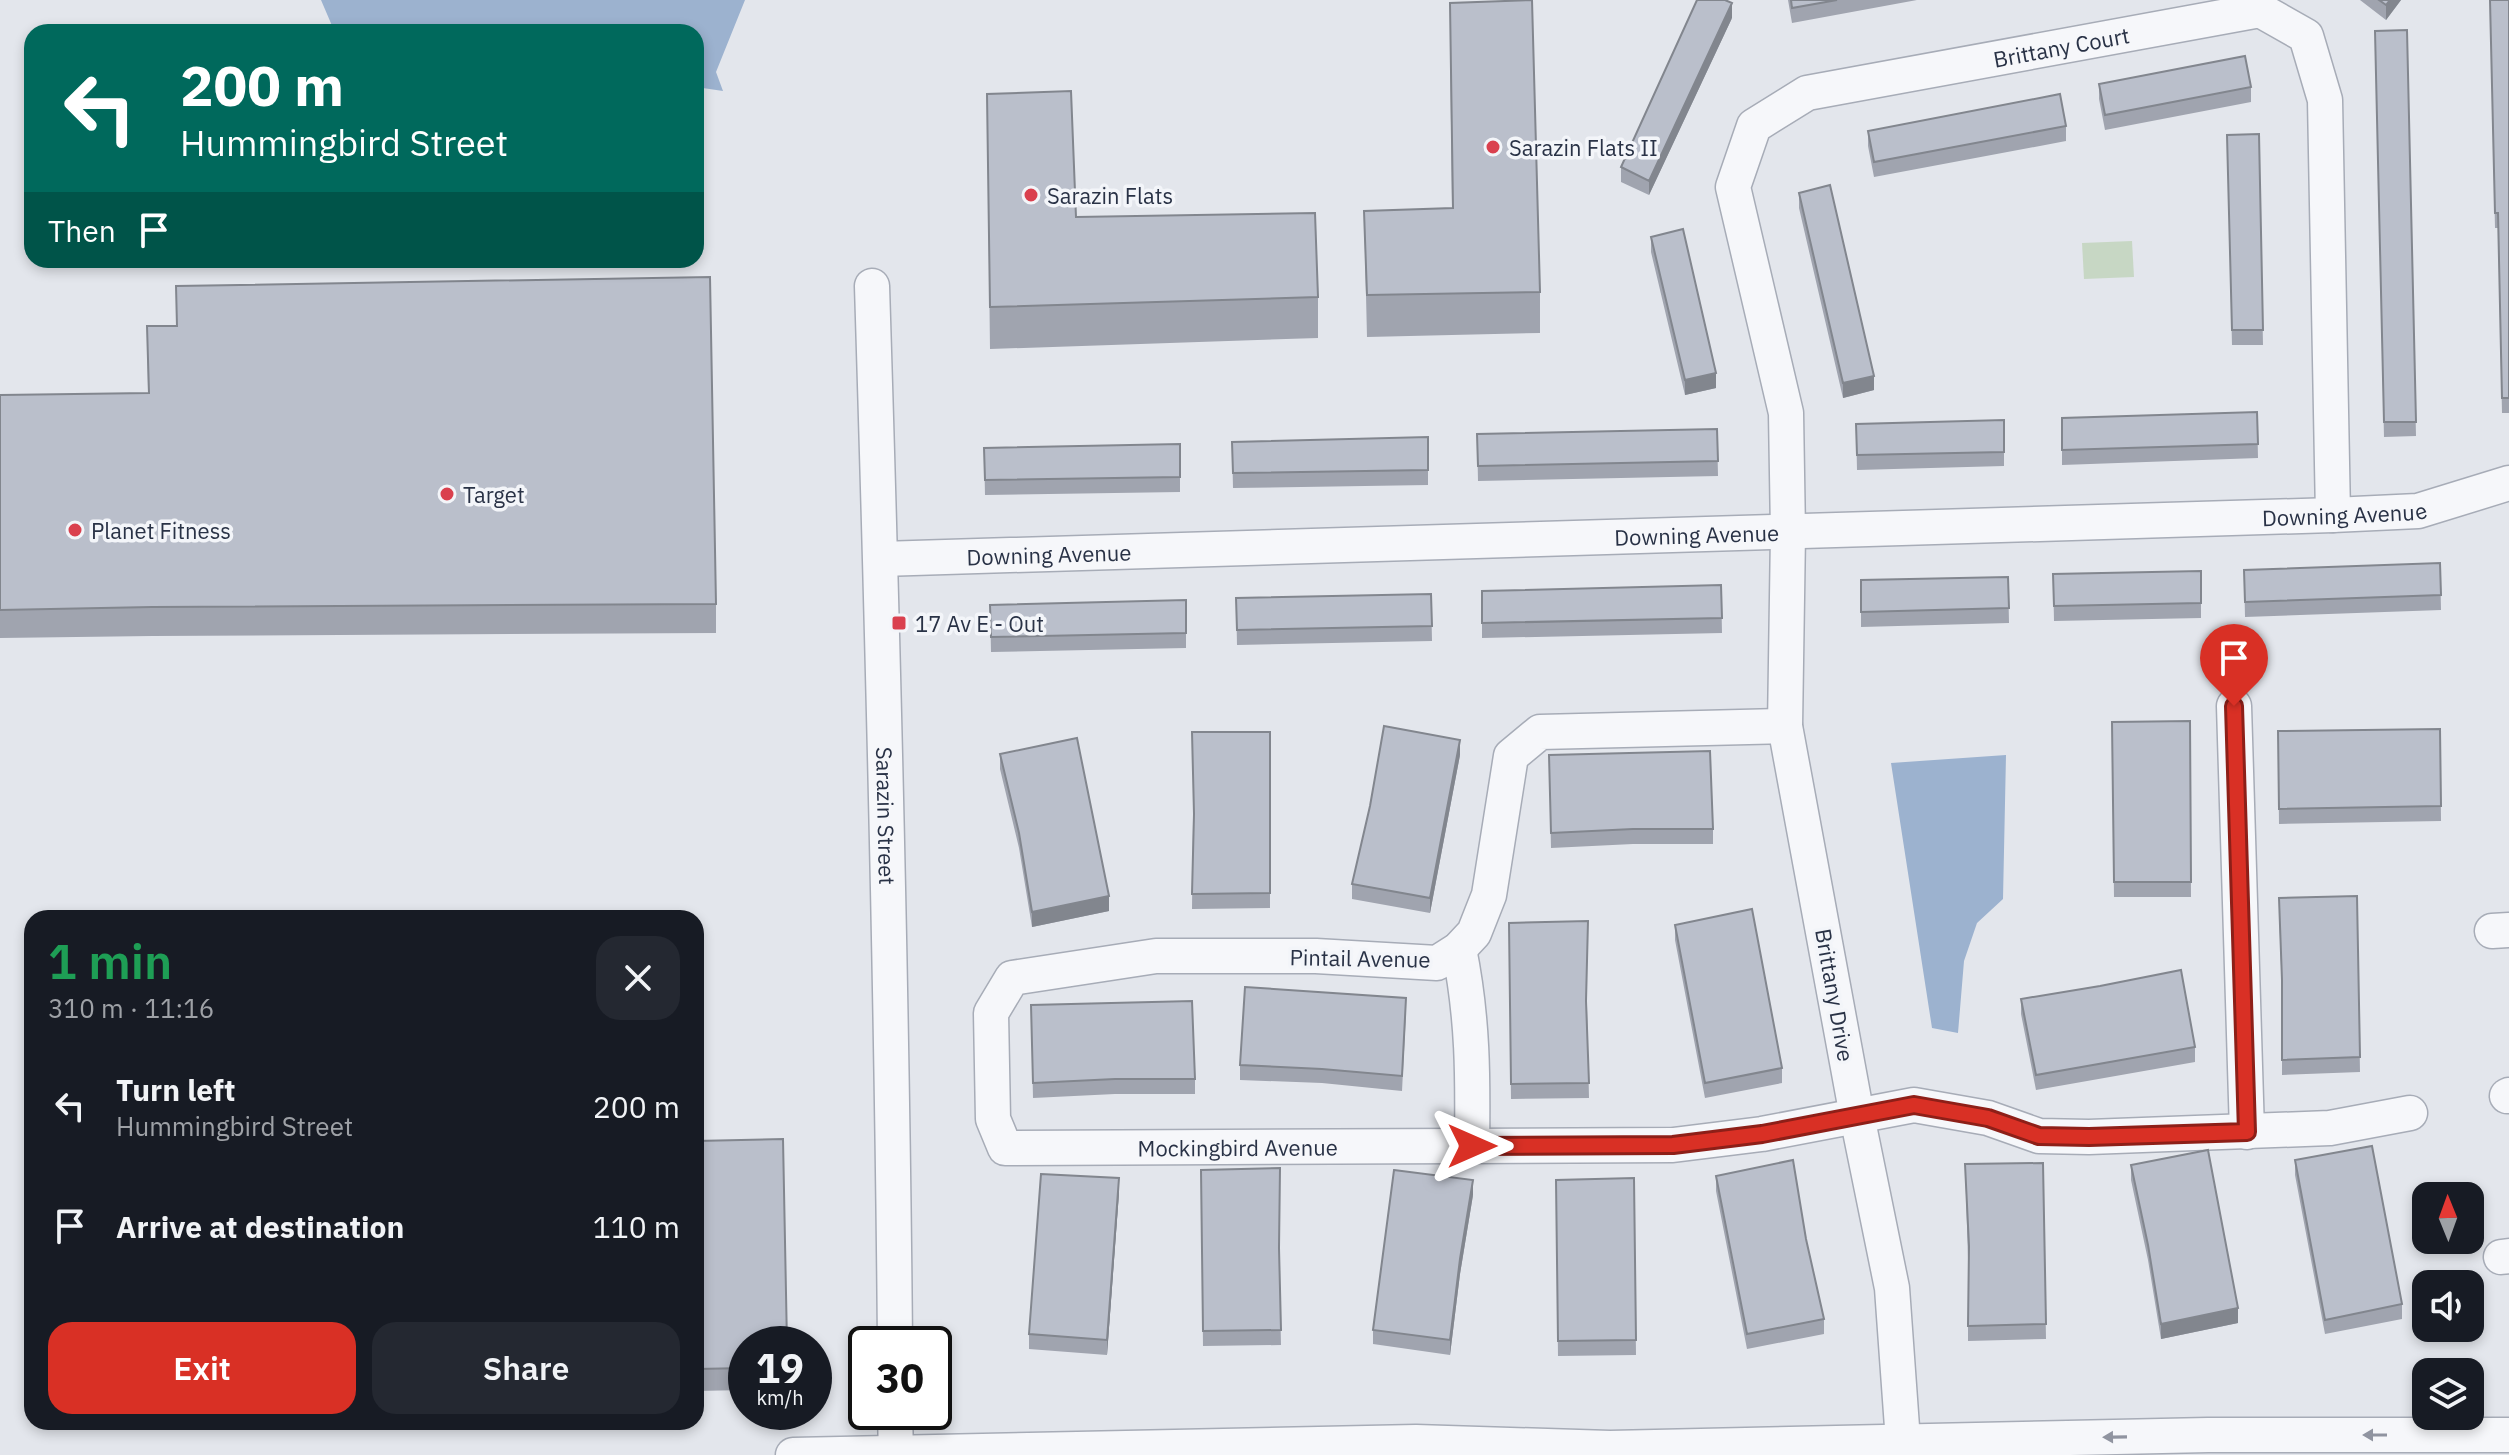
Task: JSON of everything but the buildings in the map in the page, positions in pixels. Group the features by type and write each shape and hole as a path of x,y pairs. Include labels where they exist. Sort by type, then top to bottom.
{"street":[{"name":"Brittany Court","path":"1788,533 1786,413 1733,187 1754,126 1807,93 2260,10 2306,36 2325,100 2333,515"},
{"name":"Sarazin Street","path":"872,286 881,559 895,1326"},
{"name":"Downing Avenue","path":"881,559 2333,515 2418,511 2509,483"},
{"name":"Brittany Drive","path":"1788,533 1785,726 1892,1288 1904,1448"},
{"path":"2234,706 2247,1132"},
{"name":"Pintail Avenue","path":"1005,1148 993,1119 991,1013 1012,978 1156,956 1316,956 1437,963 1459,949 1474,933 1489,895 1511,756 1540,732 1785,726"},
{"path":"1459,949 1470,1010 1472,1146"},
{"name":"Mockingbird Avenue","path":"1005,1148 1673,1145 1762,1134 1914,1105 1988,1118 2039,1136 2089,1137 2330,1128 2410,1113"},
{"path":"895,1430 896,1455"},
{"path":"793,1455 1416,1442 1610,1448 1904,1448 2208,1435 2509,1435"}],"green space":[{"path":"2132,241 2134,277 2084,279 2082,243"}],"water":[{"path":"321,0 745,0 716,72 723,91 704,88 704,24 331,24"},
{"path":"2006,755 2003,899 1977,923 1964,961 1958,1033 1932,1028 1891,763"}],"place":[{"name":"Sarazin Flats II","path":"1493,147"},
{"name":"Sarazin Flats","path":"1031,195"},
{"name":"Target","path":"447,494"},
{"name":"Planet Fitness","path":"75,530"},
{"name":"17 Av E - Out","path":"899,623"}],"route":[{"path":"1472,1146 1673,1145 1762,1134 1914,1105 1988,1118 2039,1136 2247,1132 2234,706"}]}
